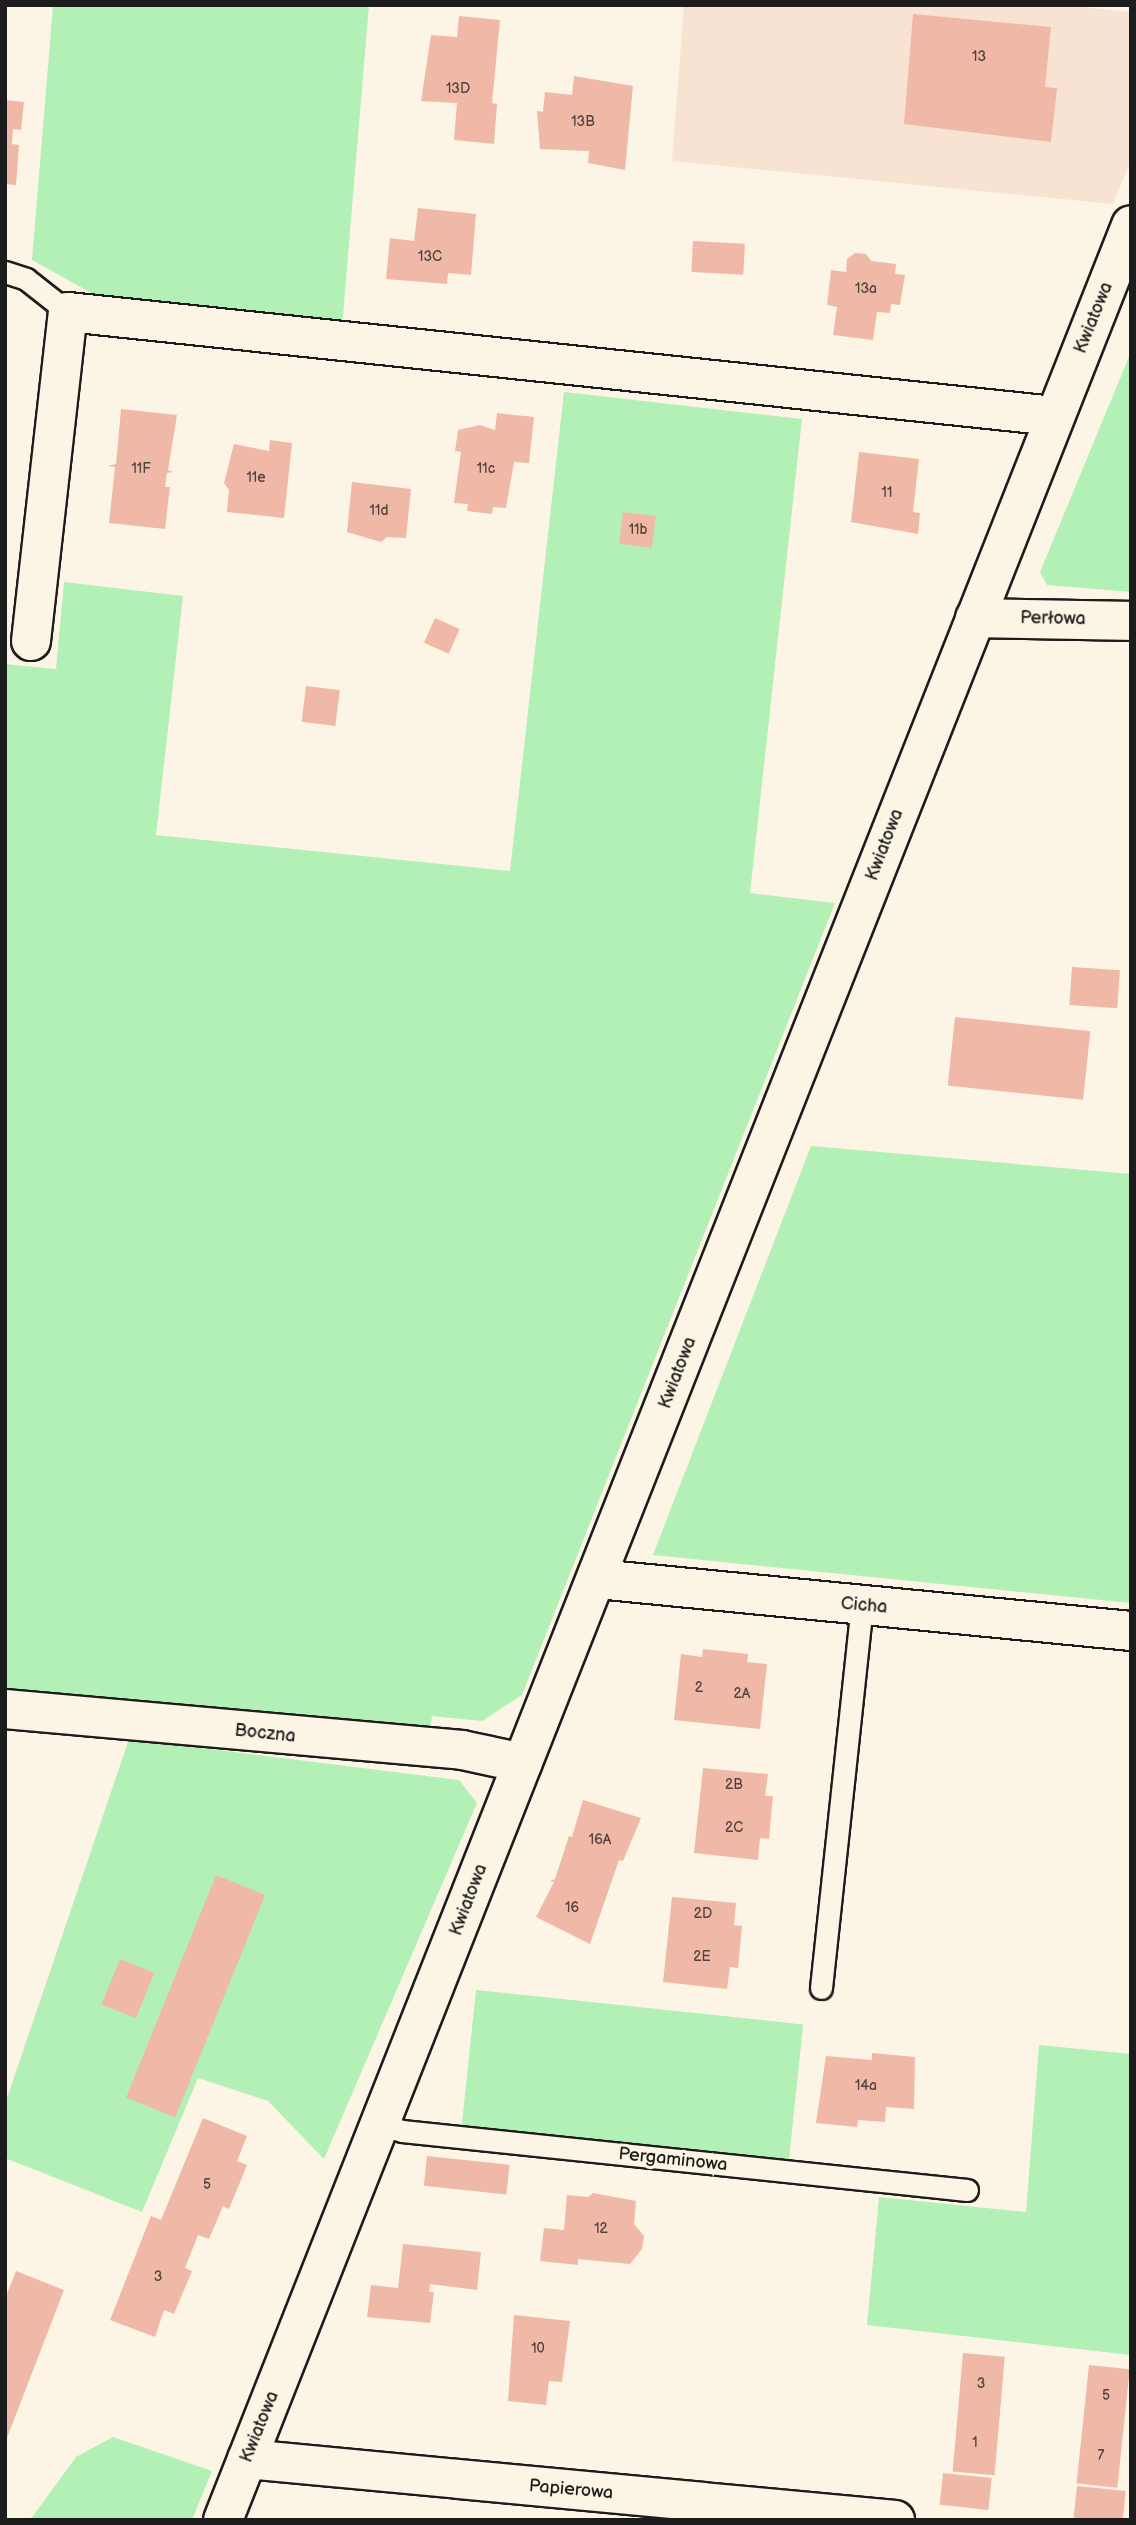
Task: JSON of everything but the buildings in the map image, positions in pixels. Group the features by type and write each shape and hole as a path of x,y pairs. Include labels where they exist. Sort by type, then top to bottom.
{"street":[{"name":"Kwiatowa","path":"223,2520 1131,225"},
{"path":"31,641 68,312 1054,416"},
{"name":"Perłowa","path":"975,618 1131,621"},
{"name":"Cicha","path":"597,1579 1131,1631"},
{"name":"Boczna","path":"5,1709 461,1750 523,1763"},
{"name":"Papierowa","path":"247,2459 895,2520"}],"lane":[{"path":"5,272 26,279 68,312"},
{"path":"821,1988 862,1606"},
{"name":"Pergaminowa","path":"380,2126 402,2132 967,2190"}],"shaded area":[{"path":"684,5 1059,5 1131,12 1131,161 1113,204 672,161"}],"green space":[{"path":"53,5 369,5 342,327 113,305 32,260"},
{"path":"1131,352 1131,592 1047,585 1040,572"},
{"path":"564,392 802,419 750,893 835,903 522,1695 482,1721 432,1716 429,1737 5,1697 5,664 56,669 64,582 183,596 156,835 510,871"},
{"path":"811,1146 1131,1174 1131,1603 653,1555"},
{"path":"129,1739 459,1780 477,1803 324,2159 268,2101 198,2078 142,2212 5,2158 5,2104"},
{"path":"476,1990 803,2024 789,2160 462,2125"},
{"path":"1039,2045 1131,2054 1131,2355 867,2325 879,2197 1026,2212"},
{"path":"113,2437 212,2471 192,2520 30,2520 76,2457"}]}
